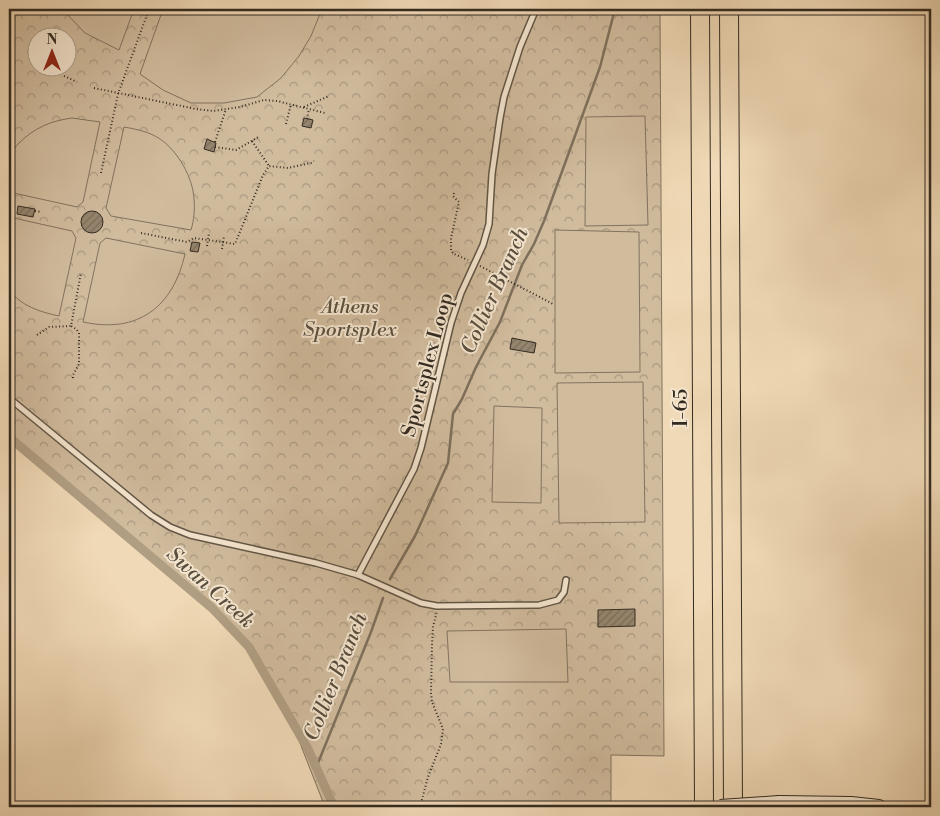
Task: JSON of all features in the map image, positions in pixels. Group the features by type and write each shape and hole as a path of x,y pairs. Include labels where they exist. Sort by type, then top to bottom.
{"highway":[{"name":"I-65","path":"700,9 704,807"},
{"path":"728,9 733,807"}],"main road":[{"path":"720,807 779,803 851,804 879,807"}],"lane":[{"name":"Sportsplex Loop","path":"358,575 414,469 421,448 451,323 461,293 483,245 489,224 492,174 504,97 520,47 536,9"},
{"path":"9,398 151,515 170,527 190,535 316,563 358,575 421,604 437,606 539,605 558,600 564,592 566,580"}],"path":[{"path":"101,173 118,94 149,9"},
{"path":"68,78 77,82"},
{"path":"94,88 213,111 240,108 264,100 291,104 325,114"},
{"path":"303,107 329,96"},
{"path":"286,124 291,104"},
{"path":"214,142 226,109"},
{"path":"307,119 309,109"},
{"path":"215,147 236,150 260,136"},
{"path":"252,141 269,166 288,168 314,161"},
{"path":"141,233 187,242 194,238 234,244 263,175 269,166"},
{"path":"454,193 459,202 451,238 451,251 470,261"},
{"path":"35,211 42,212"},
{"path":"206,246 209,232"},
{"path":"222,249 224,236"},
{"path":"480,266 553,304"},
{"path":"71,326 81,273"},
{"path":"37,335 49,327 71,326 76,329 79,333 79,364 73,378"},
{"path":"420,807 428,777 442,744 443,729 432,702 431,692 432,636 437,612"}],"green space":[{"name":"Athens Sportsplex","path":"9,9 660,9 664,756 611,755 611,803 593,807 325,807 296,733 271,681 214,608 9,437"},
{"path":"62,9 134,9 119,50 85,33"},
{"path":"163,9 322,9 311,36 299,56 281,78 257,97 224,103 191,103 163,90 140,74"},
{"path":"645,116 648,225 585,226 586,117"},
{"path":"72,118 100,122 83,202 77,207 9,192 8,160 18,144 43,126"},
{"path":"124,127 143,131 156,137 173,150 191,182 194,211 191,230 111,216 106,208"},
{"path":"9,217 72,231 76,238 59,316 31,308 9,290"},
{"path":"555,230 639,232 640,372 555,373"},
{"path":"106,238 185,254 172,289 162,302 136,320 120,324 103,325 83,322 100,243"},
{"path":"643,382 645,522 559,523 557,383"},
{"path":"494,406 542,408 541,503 492,502"},
{"path":"566,629 568,682 450,682 447,631"}],"building":[{"path":"304,118 313,120 311,128 302,126"},
{"path":"207,139 216,143 214,152 204,149"},
{"path":"18,206 35,209 33,217 17,214"},
{"path":"92,211 100,214 103,222 100,230 92,233 84,230 81,222 84,214"},
{"path":"192,242 200,243 198,252 190,251"},
{"path":"512,338 536,343 534,353 510,349"},
{"path":"635,609 635,626 598,627 598,610"}],"waterway":[{"name":"Collier Branch","path":"390,579 415,536 448,463 453,414 500,322 522,265 544,221 600,67 615,9"},
{"name":"Swan Creek","path":"9,437 212,608 249,647 308,749 334,807"},
{"name":"Collier Branch","path":"316,768 383,598"}]}
